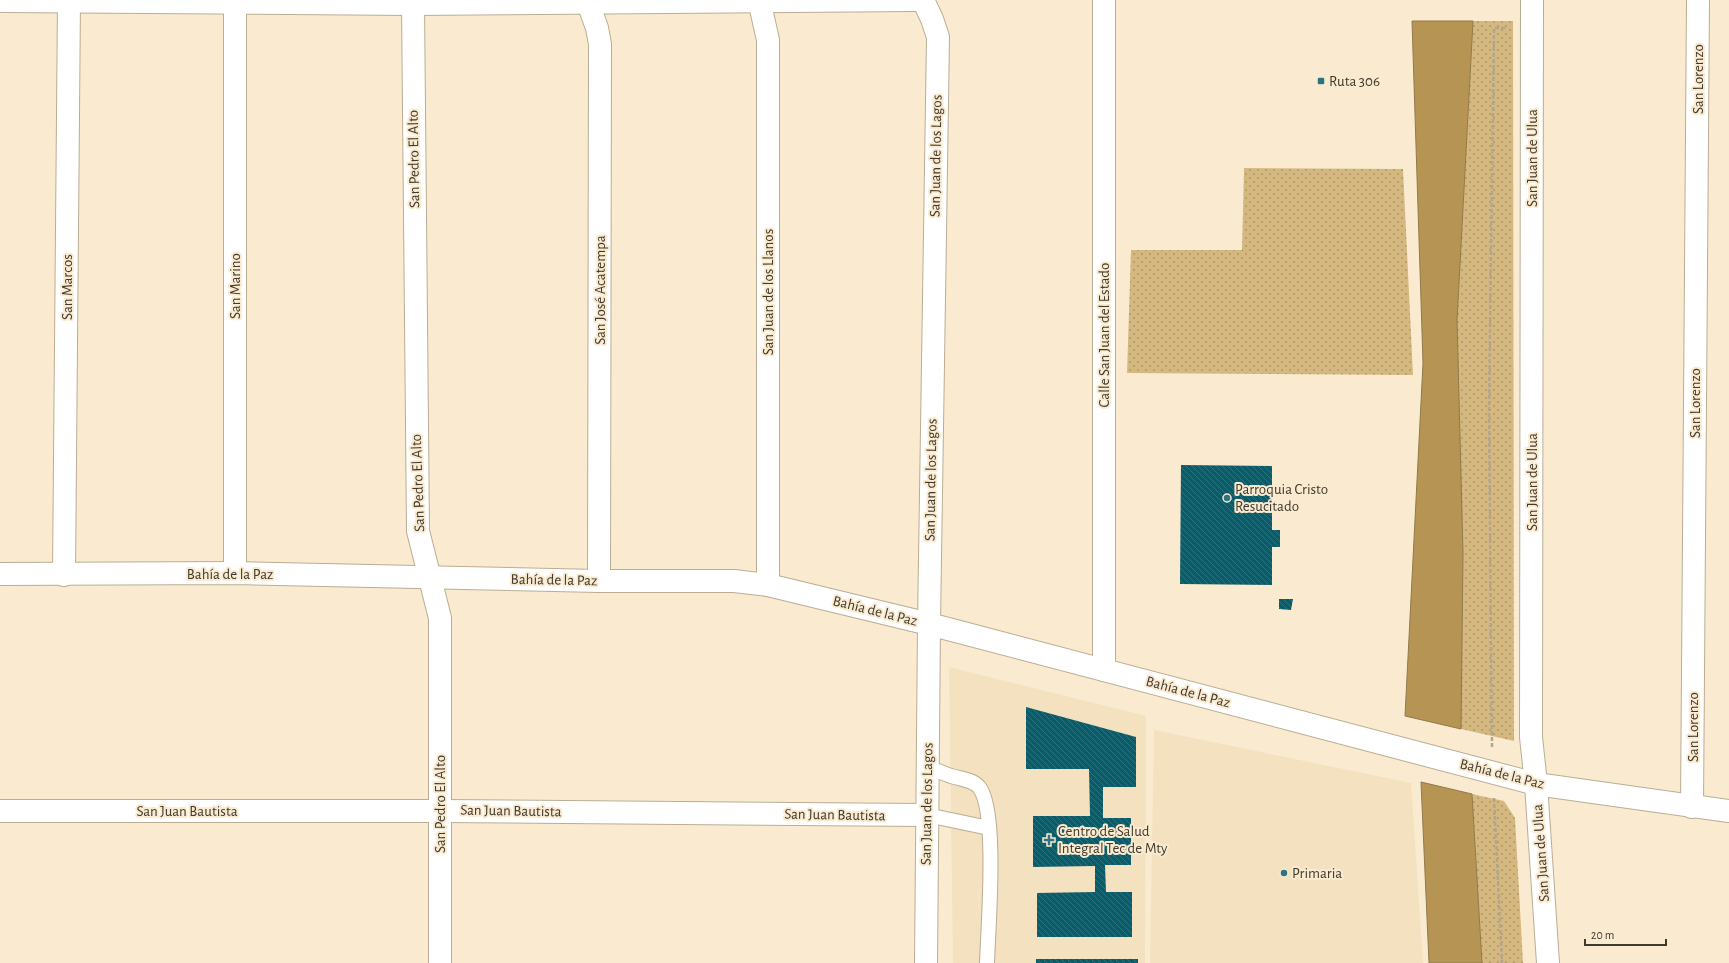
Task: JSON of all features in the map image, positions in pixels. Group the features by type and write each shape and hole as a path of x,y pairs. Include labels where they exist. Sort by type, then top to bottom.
{"street":[{"path":"0,1 587,2 915,0"},
{"name":"San Juan de los Lagos","path":"923,0 932,19 938,37 929,624 926,963"},
{"name":"Calle San Juan del Estado","path":"1104,0 1104,670"},
{"name":"San Juan de Ulua","path":"1532,0 1531,737 1536,784 1548,963"},
{"name":"San Lorenzo","path":"1692,807 1698,0"},
{"name":"San Marcos","path":"64,574 69,1"},
{"name":"San Juan de los Llanos","path":"759,1 768,40 768,585"},
{"name":"San Marino","path":"235,2 235,573"},
{"name":"San Pedro El Alto","path":"412,2 418,531 440,618 440,963"},
{"name":"San José Acatempa","path":"587,2 597,28 600,44 599,581"},
{"name":"Bahía de la Paz","path":"0,574 235,573 599,581 734,581 768,585 929,624 1536,784 1729,811"},
{"name":"San Juan Bautista","path":"0,811 440,811 927,815"}],"lane":[{"path":"928,767 951,776 966,779 978,785 987,804 990,848 988,963"},
{"path":"927,815 989,828"}],"path":[{"path":"1502,963 1492,772 1489,409 1494,28 1532,28"}],"shaded area":[{"path":"1412,21 1473,21 1457,321 1463,553 1461,729 1405,716 1423,363"},
{"path":"1473,21 1513,21 1514,741 1461,729 1457,321"},
{"path":"1244,168 1403,169 1413,375 1127,373 1131,250 1242,250"},
{"name":"Centro de Salud Integral Tec de Mty","path":"949,667 1146,716 1145,963 953,963"},
{"name":"Primaria","path":"1154,730 1411,783 1423,963 1150,963"},
{"path":"1421,782 1472,794 1482,963 1429,963"},
{"path":"1472,794 1504,801 1515,818 1523,963 1482,963"}],"building":[{"name":"Parroquia Cristo Resucitado","path":"1181,465 1272,466 1272,530 1280,530 1280,547 1272,547 1272,585 1180,584"},
{"path":"1279,599 1293,599 1291,610 1279,609"},
{"path":"1026,707 1136,737 1136,787 1103,787 1103,818 1131,818 1131,865 1105,865 1106,892 1132,892 1132,937 1037,937 1037,893 1095,892 1095,866 1033,867 1033,816 1090,816 1089,769 1026,769"},
{"path":"1036,959 1138,959 1138,963 1036,963"}],"place":[{"name":"Ruta 306","path":"1321,81"},
{"name":"Parroquia Cristo Resucitado","path":"1227,498"},
{"name":"Centro de Salud Integral Tec de Mty","path":"1049,840"},
{"name":"Primaria","path":"1284,873"}]}
